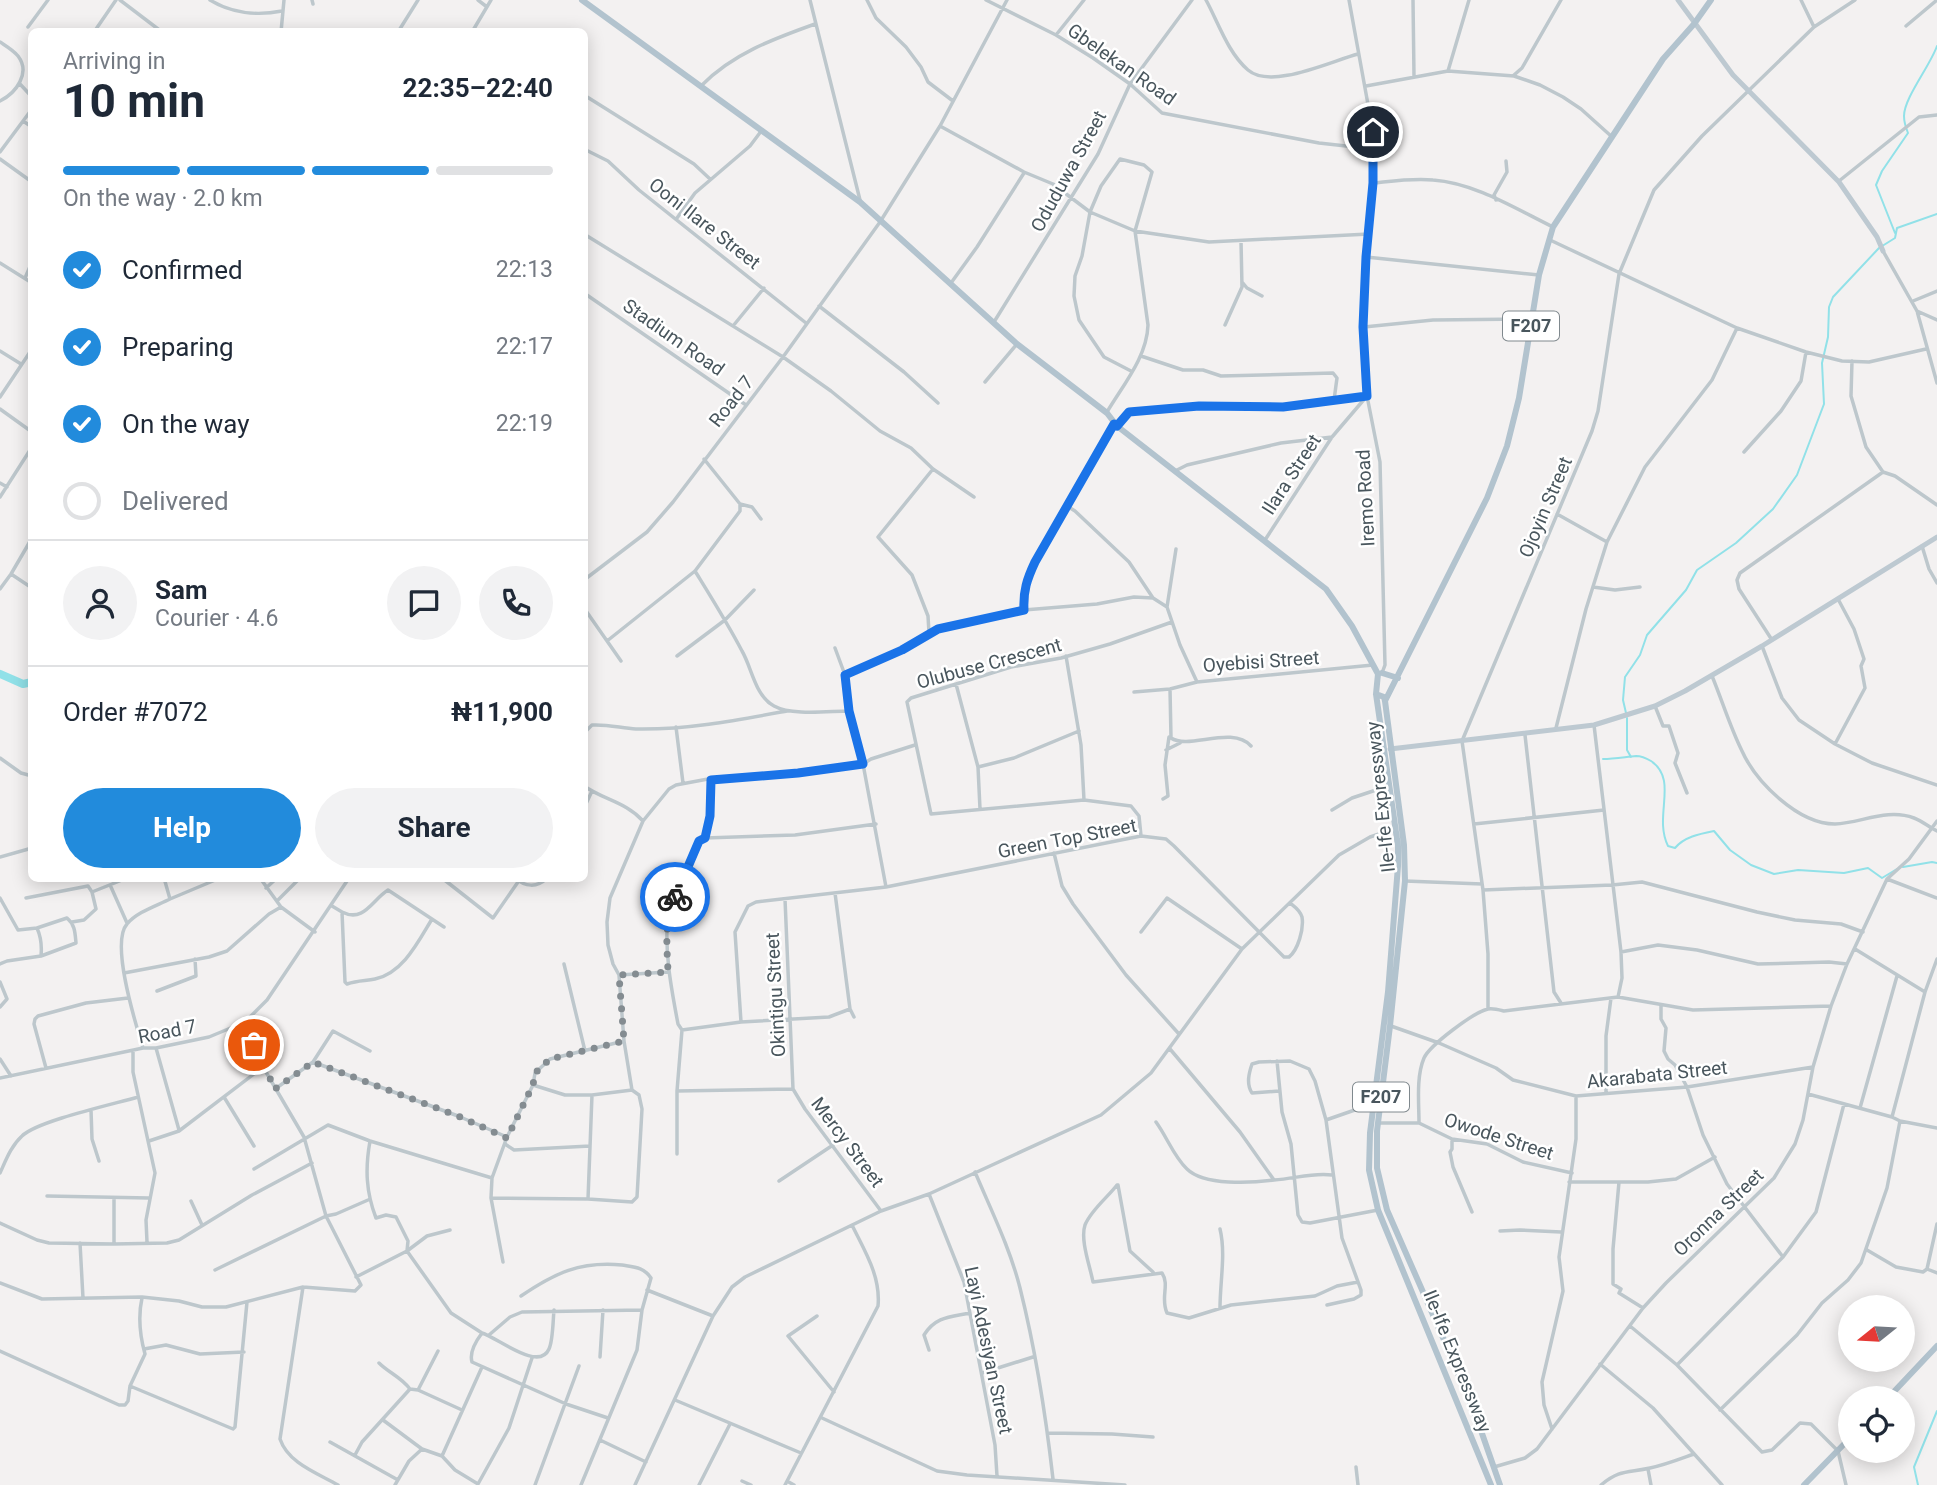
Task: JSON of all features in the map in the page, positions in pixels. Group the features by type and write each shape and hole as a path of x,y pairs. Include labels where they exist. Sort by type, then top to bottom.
{"main road":[{"path":"582,0 860,202 1017,344 1107,413 1116,425 1263,542 1326,589 1381,675 1398,678"},
{"name":"F207","path":"1385,701 1487,498 1507,446 1519,398 1539,275 1553,227 1663,59 1711,0"},
{"path":"1376,694 1381,675"},
{"name":"Ile-Ife Expressway","path":"1491,1485 1378,1210 1369,1170 1370,1133 1388,992 1398,846 1398,828 1388,786 1376,694 1384,697 1385,701 1405,881 1378,1123 1377,1168 1387,1210 1448,1349 1500,1485"},
{"path":"1899,1386 1937,1346"},
{"path":"1804,1485 1838,1451"}],"street":[{"path":"28,27 48,0"},
{"path":"97,28 118,0 156,28"},
{"path":"210,0 223,8 240,12 266,14 282,11"},
{"path":"281,28 284,0"},
{"path":"400,28 418,0"},
{"path":"478,0 486,7"},
{"path":"474,28 491,0"},
{"path":"810,0 860,202"},
{"path":"867,0 876,18 906,47 928,82 953,101"},
{"name":"Gbelekan Road","path":"986,0 1056,35 1130,85 1162,113 1319,143 1373,149"},
{"name":"Road 7","path":"588,577 647,533 783,357 880,222 940,126 1007,0"},
{"path":"1056,35 1084,0"},
{"name":"Oduduwa Street","path":"994,322 1098,155 1130,85 1192,0"},
{"path":"1206,0 1234,52 1249,71 1258,77 1294,73 1358,54"},
{"name":"Iremo Road","path":"1349,0 1372,121 1373,183 1363,327 1367,396 1380,462 1385,665 1381,675"},
{"path":"1413,0 1414,76"},
{"path":"1448,71 1469,0"},
{"path":"1514,76 1522,68 1561,0"},
{"path":"1678,0 1694,24 1748,90 1839,182 1880,243 1913,301 1937,383"},
{"path":"1801,0 1814,27"},
{"name":"Ojoyin Street","path":"1462,741 1592,431 1598,411 1619,274 1654,190 1748,90 1814,27 1854,0"},
{"path":"1906,26 1937,0"},
{"path":"701,86 722,66 747,52 815,24"},
{"path":"0,42 17,54 23,64 20,85 0,101"},
{"path":"1365,86 1448,71 1514,76 1563,97 1612,137"},
{"path":"20,85 28,93"},
{"path":"588,98 694,164 710,180"},
{"path":"0,152 28,114"},
{"path":"1839,182 1919,117 1937,115"},
{"path":"23,121 28,124"},
{"path":"940,126 1024,172 1053,184 1090,212 1135,231 1209,242 1369,234"},
{"path":"677,218 693,195 750,146 762,130"},
{"name":"Ooni Ilare Street","path":"588,151 608,160 639,190 806,323"},
{"path":"0,159 28,178"},
{"path":"1107,413 1141,356 1147,341 1148,326 1135,231 1152,175 1151,170 1144,165 1120,159 1101,186 1090,212 1082,256 1074,276 1074,296 1079,320 1104,357 1131,371"},
{"path":"1496,200 1494,195 1507,172 1506,161"},
{"path":"950,285 1024,172"},
{"path":"1373,183 1419,179 1442,181 1496,200 1553,227"},
{"path":"588,236 783,357 880,431 911,448 933,469 974,497"},
{"path":"1548,239 1737,328 1806,352 1830,358 1869,362 1926,349"},
{"path":"1225,325 1238,298 1242,282 1241,241"},
{"path":"1366,257 1539,275"},
{"path":"0,263 28,280"},
{"path":"24,278 28,270"},
{"path":"1242,282 1262,296"},
{"path":"733,326 764,288"},
{"path":"1913,301 1937,291"},
{"name":"Stadium Road","path":"588,296 746,405"},
{"path":"819,306 904,372 938,403"},
{"path":"1917,311 1937,320"},
{"path":"1363,327 1433,320 1533,319"},
{"path":"1555,730 1607,542 1646,467 1712,380 1737,328"},
{"path":"985,382 1017,344"},
{"path":"0,351 20,364"},
{"path":"1744,452 1781,411 1801,381 1806,352"},
{"path":"0,397 28,353"},
{"path":"1141,356 1184,370 1203,370 1221,376 1333,373 1337,378 1334,400"},
{"path":"1852,361 1851,396 1866,447 1883,472 1895,475 1937,505"},
{"name":"Ilara Street","path":"1116,425 1125,415 1136,410 1199,406 1283,407 1367,396"},
{"name":"Ilara Street","path":"1263,542 1332,437 1367,396"},
{"path":"0,411 28,429"},
{"path":"1024,610 1023,593 1026,581 1116,425"},
{"path":"1175,471 1187,465 1281,443 1332,437"},
{"path":"0,497 28,453"},
{"path":"704,459 740,504 752,507 761,520"},
{"path":"929,633 928,616 912,575 878,537 933,469"},
{"path":"1772,640 1739,589 1737,580 1740,573 1883,472"},
{"path":"0,483 7,487"},
{"path":"607,641 695,571 740,511 740,504"},
{"path":"1067,506 1129,562 1153,598 1167,607 1176,549"},
{"path":"1556,513 1607,542"},
{"path":"1390,749 1594,725 1655,706 1712,676 1937,537"},
{"path":"0,589 28,545"},
{"path":"1922,546 1929,569 1937,583"},
{"path":"695,571 744,653 760,691 775,707 789,711"},
{"path":"11,574 28,585"},
{"path":"1593,587 1615,590 1640,587"},
{"path":"677,656 725,620 754,590"},
{"path":"845,675 902,650 929,633 1024,610 1097,604 1134,597 1153,598"},
{"path":"1835,744 1865,688 1861,666 1864,659 1854,629 1838,599"},
{"name":"Oyebisi Street","path":"1167,607 1197,682 1373,665"},
{"path":"588,614 621,661"},
{"name":"Olubuse Crescent","path":"1141,836 1139,816 1131,806 1084,800 931,814 908,700 1011,667 1110,644 1172,622"},
{"path":"1762,646 1782,698 1799,720 1835,744 1872,763 1937,785"},
{"path":"835,648 845,675 849,711 876,824 886,887"},
{"path":"1066,656 1079,731 1084,800"},
{"path":"1712,676 1742,752 1755,773 1796,813 1815,821 1834,824 1895,813 1916,818 1937,831"},
{"path":"1134,692 1170,689 1197,682"},
{"path":"956,684 978,767 980,809"},
{"path":"1163,799 1168,796 1166,750 1170,689"},
{"path":"1655,706 1663,726 1669,726 1678,753 1675,763 1687,793"},
{"path":"588,727 676,727 734,721 789,711 849,711"},
{"path":"1169,724 1171,738 1178,742 1235,738 1245,740 1251,746"},
{"path":"1594,725 1621,952 1622,978 1618,997"},
{"path":"676,727 683,783"},
{"path":"978,767 1014,758 1079,731"},
{"path":"1525,735 1554,992 1561,1003"},
{"path":"1166,750 1185,741"},
{"path":"1462,741 1482,887 1488,954 1488,1009 1504,1011 1618,997 1693,1010 1831,1006"},
{"path":"491,1198 632,1202 637,1197 642,1110 639,1096 632,1090 624,1041 619,975 608,944 607,922 610,898 643,821 669,789 683,783 791,774 863,764 915,745"},
{"path":"0,758 20,773 28,775"},
{"path":"705,838 710,816 711,780"},
{"path":"1332,810 1352,798 1388,786"},
{"path":"588,788 616,800 643,821"},
{"path":"588,800 592,791"},
{"path":"1474,824 1604,810"},
{"path":"1937,821 1909,859 1888,878 1937,898"},
{"path":"677,1154 681,1030 668,972 668,913 699,841 705,838 795,835 876,824"},
{"path":"635,1485 713,1316 732,1287 745,1277 881,1211 929,1194 1101,1115 1152,1073 1242,949 1339,855 1370,837 1398,828"},
{"name":"Green Top Street","path":"741,1022 734,932 748,906 756,902 886,887 1141,836 1166,839 1284,957 1294,954 1302,917 1290,903"},
{"path":"0,857 28,849"},
{"path":"1054,853 1062,886 1073,904 1126,975 1180,1034"},
{"name":"Oronna Street","path":"1494,1467 1525,1458 1537,1449 1643,1308 1774,1178 1785,1162 1795,1144 1831,1006 1847,964 1888,878"},
{"path":"1405,881 1482,887 1642,882 1757,912 1841,924 1863,932"},
{"path":"93,892 119,882"},
{"path":"165,882 170,899"},
{"path":"143,1048 128,998 121,944 123,930 127,923 142,913 210,882"},
{"path":"262,882 281,907 314,932"},
{"path":"266,888 273,882"},
{"path":"278,900 296,882"},
{"name":"Road 7","path":"0,1078 209,1037 245,1022 267,1000 347,882"},
{"path":"447,882 491,918 515,882"},
{"path":"522,882 534,886 540,882"},
{"path":"0,898 18,930 37,928 66,918 72,922 84,920 96,909 93,892 88,886 26,898"},
{"path":"111,886 127,923"},
{"path":"332,906 352,915 363,913 388,890 444,927"},
{"path":"835,893 850,1009 854,1017"},
{"path":"1140,932 1167,898 1242,949"},
{"name":"Okintigu Street","path":"785,899 793,1089"},
{"path":"124,973 209,957 227,951 269,914 281,907"},
{"path":"342,912 347,984 361,979 375,979 398,969 432,919"},
{"path":"0,964 41,956 76,943 72,922"},
{"path":"37,928 41,937 41,956"},
{"path":"1621,952 1658,945 1697,950 1758,964 1847,964"},
{"path":"1855,949 1925,992"},
{"path":"1892,1116 1925,992 1937,958"},
{"path":"157,991 196,976 195,959"},
{"path":"564,964 585,1051"},
{"path":"619,975 668,972"},
{"path":"1860,1108 1897,976"},
{"path":"0,982 8,999 0,1007"},
{"path":"46,1068 34,1024 38,1016 86,1003 128,998"},
{"path":"1606,1093 1606,1036 1611,998"},
{"path":"1661,1005 1661,1019 1666,1028 1664,1051 1687,1087 1703,1135 1727,1184 1783,1257"},
{"path":"681,1030 741,1022 829,1017 850,1009"},
{"name":"Owode Street","path":"1419,1123 1423,1060 1428,1051 1464,1022 1488,1009"},
{"path":"0,1283 42,1299 142,1297 202,1307 226,1307 303,1287 355,1292 361,1285 326,1216 304,1137 275,1089 245,1022"},
{"name":"Akarabata Street","path":"1390,1026 1439,1043 1496,1068 1513,1080 1576,1096 1687,1087 1813,1067"},
{"path":"275,1089 313,1062 331,1032 335,1031 370,1051"},
{"path":"502,1262 491,1198 492,1178 507,1138 533,1085 535,1073 550,1059 624,1041"},
{"path":"156,1048 179,1131"},
{"path":"1170,1049 1240,1132 1274,1180"},
{"path":"133,1052 133,1072 155,1172 146,1220 147,1242"},
{"path":"0,1059 11,1076"},
{"path":"1277,1061 1279,1091 1291,1144 1298,1215 1302,1222 1310,1223 1378,1210"},
{"path":"1279,1091 1252,1093 1248,1074 1252,1064 1290,1061 1309,1069 1326,1120 1342,1238 1361,1294 1357,1298 1327,1305"},
{"path":"313,1062 458,1116 507,1138"},
{"path":"149,1142 179,1131 264,1067"},
{"path":"533,1085 565,1095 632,1090"},
{"path":"677,1091 793,1089"},
{"name":"Mercy Street","path":"793,1089 881,1211"},
{"path":"1808,1094 1892,1116 1900,1121 1937,1128"},
{"path":"588,1199 592,1095"},
{"path":"1552,1429 1544,1405 1542,1382 1563,1291 1559,1257 1576,1139 1576,1096"},
{"path":"0,1174 12,1148 25,1133 138,1097"},
{"path":"224,1097 254,1146"},
{"path":"1326,1120 1374,1104"},
{"path":"1677,1365 1783,1257 1816,1212 1844,1104"},
{"path":"91,1110 92,1139 99,1161"},
{"path":"1720,1410 1797,1335 1822,1303 1848,1280 1861,1263 1887,1188 1900,1121"},
{"path":"1156,1122 1178,1158 1198,1177 1255,1182 1332,1175"},
{"name":"Owode Street","path":"1378,1123 1419,1123 1452,1139 1487,1144 1523,1162 1572,1173"},
{"path":"254,1169 328,1125 370,1141 492,1178"},
{"path":"1452,1139 1450,1152 1453,1167 1472,1212"},
{"path":"370,1141 368,1200 376,1218 386,1215 396,1217 408,1241 407,1251 451,1313 482,1333 532,1358 542,1356 550,1348 554,1310"},
{"path":"505,1144 514,1150 590,1146"},
{"path":"779,1181 833,1145"},
{"path":"1569,1182 1676,1179 1715,1157"},
{"path":"0,1223 37,1240 114,1244 167,1243 179,1240 251,1195 312,1163"},
{"path":"975,1172 1007,1246 1020,1287 1048,1433 1053,1479"},
{"path":"1619,1182 1613,1284 1621,1289 1619,1293 1643,1308"},
{"path":"1153,1272 1130,1251 1118,1185 1084,1226 1093,1282 1153,1272 1162,1273 1165,1276 1163,1296 1167,1312 1189,1318 1220,1308 1310,1297 1337,1286 1358,1282"},
{"name":"Layi Adesiyan Street","path":"929,1194 960,1269 995,1445 997,1476"},
{"path":"47,1196 149,1198"},
{"path":"114,1198 114,1244"},
{"path":"215,1270 326,1216 368,1200"},
{"path":"191,1201 202,1225"},
{"path":"1927,1269 1937,1224"},
{"path":"794,1485 786,1483 878,1306 874,1272 852,1225"},
{"path":"1220,1229 1224,1253 1220,1273 1220,1308"},
{"path":"356,1278 407,1251 427,1236 450,1230"},
{"path":"1500,1231 1561,1232"},
{"path":"80,1243 83,1298"},
{"path":"1867,1250 1896,1267 1918,1273 1927,1269 1937,1273"},
{"path":"521,1296 547,1278 578,1266 636,1267 647,1271 651,1278 642,1310 637,1350 582,1485"},
{"path":"303,1287 280,1439 288,1454 338,1485"},
{"path":"647,1290 713,1316"},
{"path":"0,1351 124,1405 128,1401 130,1386 145,1353 139,1309 142,1297"},
{"path":"130,1386 233,1429 244,1352 247,1302"},
{"path":"600,1357 603,1310"},
{"path":"489,1335 502,1322 522,1312 642,1310"},
{"path":"929,1350 924,1335 929,1326 936,1321 970,1313"},
{"path":"817,1316 788,1336 834,1392"},
{"path":"1629,1326 1677,1365 1762,1452 1772,1450 1800,1423 1807,1422 1838,1451"},
{"path":"482,1333 475,1342 471,1358 474,1364 566,1404 608,1418"},
{"path":"144,1349 166,1345 200,1354 244,1352"},
{"path":"418,1390 438,1351"},
{"path":"982,1373 1033,1357"},
{"path":"383,1420 422,1449 442,1456 455,1470 478,1484 509,1428 532,1358"},
{"path":"379,1363 410,1388 462,1410"},
{"path":"1599,1364 1653,1408 1722,1485"},
{"path":"535,1485 579,1366"},
{"path":"442,1456 482,1367"},
{"path":"355,1455 362,1442 410,1388"},
{"path":"675,1400 801,1453"},
{"path":"822,1418 937,1471 1125,1485"},
{"path":"699,1485 730,1424"},
{"path":"1048,1433 1153,1437"},
{"path":"600,1440 646,1462"},
{"path":"330,1442 398,1480"},
{"path":"395,1485 409,1461 422,1449"},
{"path":"1601,1485 1613,1476 1631,1469 1648,1469 1694,1454"},
{"path":"1841,1463 1846,1485"},
{"path":"1356,1467 1358,1485"},
{"path":"1648,1469 1651,1485"},
{"path":"742,1481 751,1485"}],"waterway":[{"path":"1895,233 1876,185 1882,171 1908,133 1904,118 1905,109 1937,46"},
{"path":"1626,713 1623,700 1625,677 1640,655 1647,635 1686,590 1697,570 1736,543 1773,509 1797,475 1824,404 1822,363 1828,337 1829,307 1833,297 1879,248 1895,238 1897,228 1937,214"},
{"path":"0,674 23,684 28,683"},
{"path":"1627,718 1627,750 1631,757"},
{"path":"1603,759 1640,756 1659,769 1665,788 1663,823 1668,846 1675,848 1687,839 1714,831 1730,850 1751,865 1774,874 1798,870 1844,873 1868,868 1882,878 1897,869"},
{"path":"1903,867 1937,863"},
{"path":"1918,1485 1914,1467 1937,1411"}],"way so far":[{"path":"254,1045 275,1089 313,1062 458,1116 507,1138 533,1085 535,1073 542,1065 550,1059 624,1041 619,975 668,972 667,922 675,897"}],"route":[{"path":"675,897 699,841 705,838 710,816 711,780 798,773 863,764 849,711 845,675 902,650 938,629 1024,610 1023,593 1035,562 1114,424 1117,426 1129,412 1199,406 1283,407 1367,396 1363,327 1373,183 1373,132"}]}
